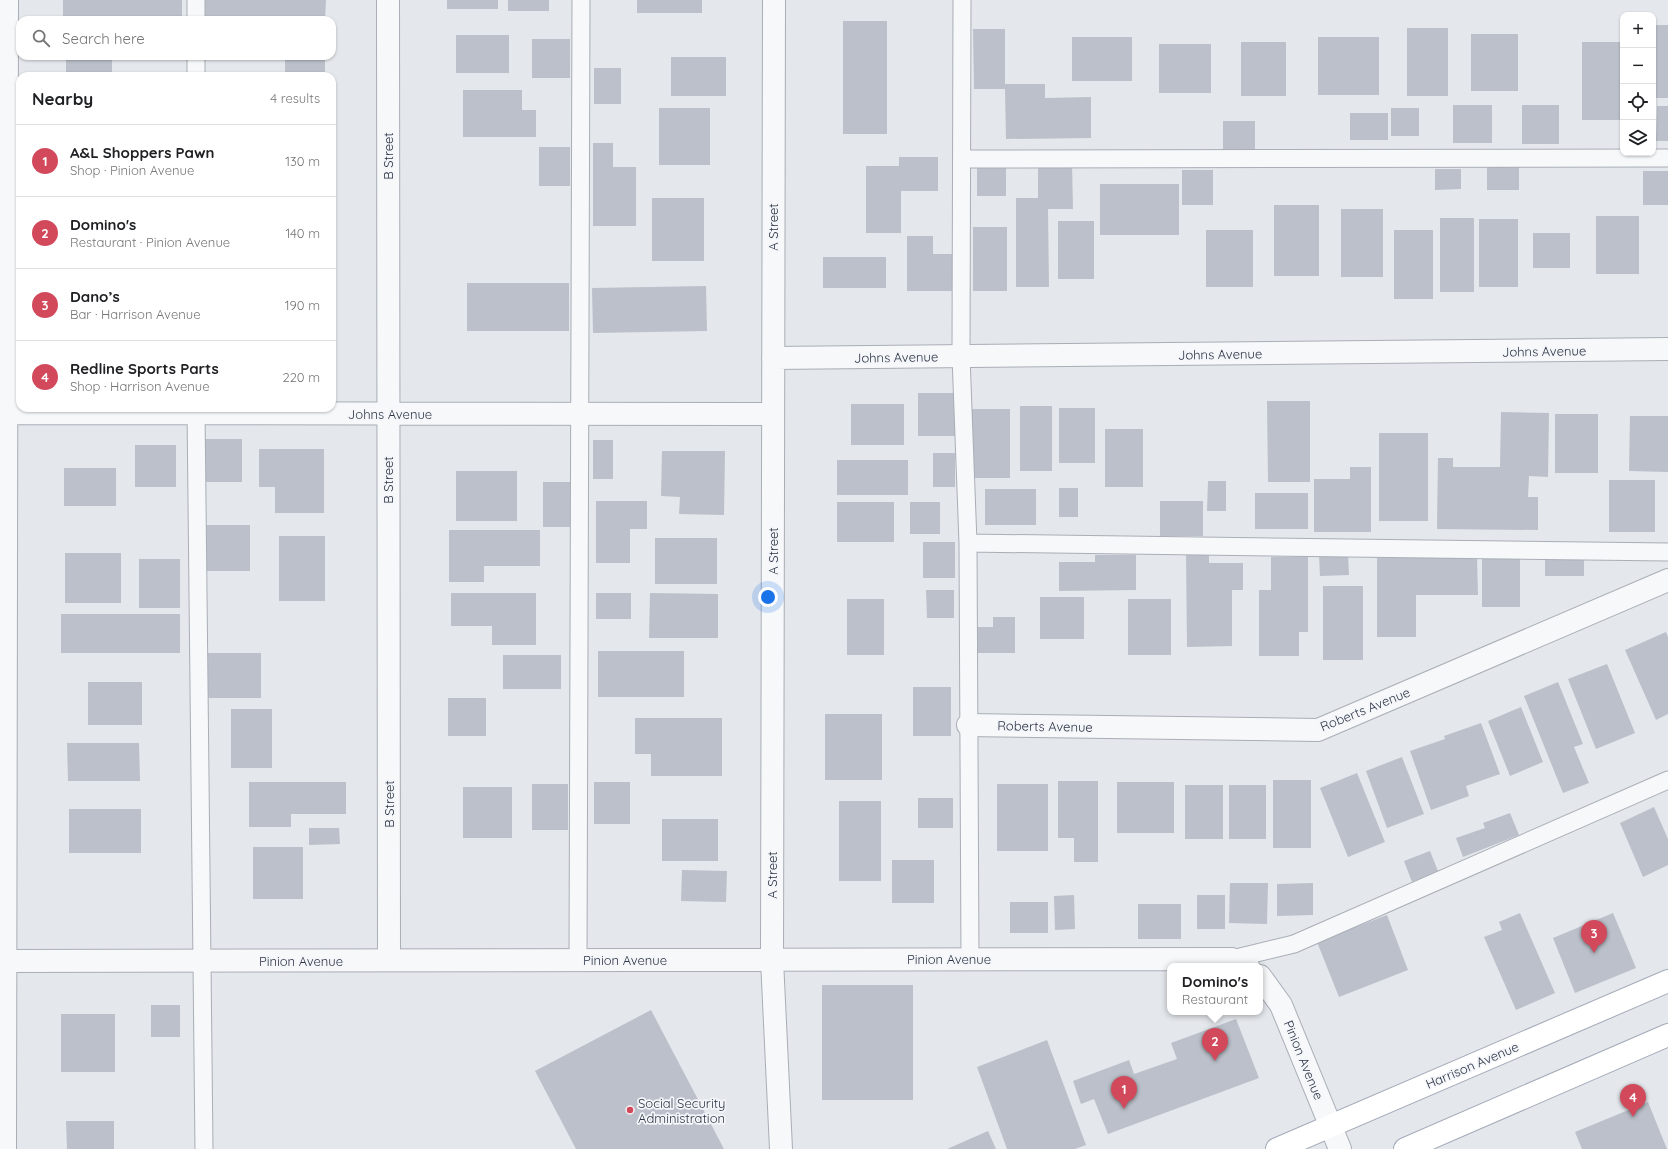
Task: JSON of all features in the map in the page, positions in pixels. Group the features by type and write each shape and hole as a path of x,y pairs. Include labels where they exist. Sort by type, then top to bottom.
{"main road":[{"name":"Harrison Avenue","path":"1277,1149 1668,981"},
{"path":"1405,1149 1668,1035"}],"street":[{"path":"5,1149 3,961 3,480 6,413 7,0"},
{"name":"B Street","path":"388,0 389,960"},
{"name":"A Street","path":"774,0 772,960 781,1149"},
{"name":"Johns Avenue","path":"773,358 1668,349"},
{"name":"Johns Avenue","path":"6,413 101,412"},
{"name":"Johns Avenue","path":"260,412 388,414 773,414"},
{"name":"Roberts Avenue","path":"968,725 1318,730 1668,580"},
{"name":"Pinion Avenue","path":"3,961 970,959 1240,962"},
{"name":"Pinion Avenue","path":"1263,980 1281,1005 1340,1149"}],"lane":[{"path":"196,0 196,16"},
{"path":"578,960 581,0"},
{"path":"962,0 963,159 961,356 968,543 970,959"},
{"path":"196,60 196,72"},
{"path":"963,159 1668,158"},
{"path":"196,412 204,1149"},
{"path":"968,543 1668,552"},
{"path":"1240,962 1294,944 1668,780"}],"building":[{"path":"63,0 182,0 182,16 63,16"},
{"path":"205,0 326,0 325,16 205,16"},
{"path":"447,0 498,0 498,9 447,9"},
{"path":"508,0 549,0 549,11 508,11"},
{"path":"637,0 702,0 702,13 637,13"},
{"path":"843,21 887,21 887,134 843,134"},
{"path":"1656,25 1668,25 1668,98 1656,98"},
{"path":"1407,28 1448,28 1448,96 1407,96"},
{"path":"973,29 1005,29 1005,84 1045,84 1045,98 1091,97 1091,138 1006,139 1005,89 974,89"},
{"path":"1471,34 1518,34 1518,91 1471,91"},
{"path":"456,35 509,35 509,73 456,73"},
{"path":"1072,37 1132,37 1132,81 1072,81"},
{"path":"1318,37 1379,37 1379,95 1318,95"},
{"path":"532,39 570,39 570,78 532,78"},
{"path":"1241,42 1286,42 1286,96 1241,96"},
{"path":"1582,42 1620,42 1620,120 1582,120"},
{"path":"1159,44 1211,44 1211,93 1159,93"},
{"path":"671,57 726,57 726,96 671,96"},
{"path":"66,60 112,60 112,72 66,72"},
{"path":"285,60 325,60 325,72 285,72"},
{"path":"594,68 621,68 621,104 594,104"},
{"path":"463,90 522,90 522,110 536,110 536,137 463,137"},
{"path":"1453,105 1492,105 1492,143 1453,143"},
{"path":"1522,105 1559,105 1559,144 1522,144"},
{"path":"1657,106 1668,106 1668,141 1656,141"},
{"path":"659,108 710,108 710,165 659,165"},
{"path":"1391,108 1419,108 1419,136 1391,136"},
{"path":"1350,113 1388,113 1388,140 1350,140"},
{"path":"1223,121 1255,121 1255,152 1223,152"},
{"path":"593,143 613,143 613,167 636,167 636,226 593,226"},
{"path":"539,147 570,147 570,186 539,186"},
{"path":"899,157 938,157 938,191 901,191 901,233 866,233 866,166 899,166"},
{"path":"1072,164 1073,209 1048,209 1049,287 1016,287 1016,198 1038,198 1038,165"},
{"path":"1487,166 1519,166 1519,190 1487,190"},
{"path":"977,167 1006,168 1006,196 977,196"},
{"path":"1435,169 1461,169 1461,189 1435,190"},
{"path":"1182,170 1213,170 1213,205 1182,205"},
{"path":"1643,171 1668,171 1668,205 1643,205"},
{"path":"1100,184 1179,184 1179,235 1100,235"},
{"path":"652,198 704,198 704,261 652,261"},
{"path":"1274,205 1319,205 1319,276 1274,276"},
{"path":"1341,209 1383,209 1383,277 1341,277"},
{"path":"1596,216 1639,216 1639,274 1596,274"},
{"path":"1440,218 1474,218 1474,292 1440,292"},
{"path":"1479,219 1518,219 1518,287 1479,287"},
{"path":"1058,221 1094,221 1094,279 1058,279"},
{"path":"973,227 1007,227 1007,291 973,291"},
{"path":"1206,230 1253,230 1253,287 1206,287"},
{"path":"1394,230 1433,230 1433,299 1394,299"},
{"path":"1533,233 1570,233 1570,268 1533,268"},
{"path":"907,236 933,236 933,254 958,254 958,291 907,291"},
{"path":"823,257 886,257 886,288 823,288"},
{"path":"467,283 569,283 569,331 467,331"},
{"path":"706,286 707,331 593,333 592,288"},
{"path":"918,393 956,393 956,436 918,436"},
{"path":"1267,401 1310,401 1310,482 1268,482"},
{"path":"851,404 904,404 904,445 851,445"},
{"path":"1020,406 1052,406 1052,471 1020,471"},
{"path":"1059,408 1095,408 1095,463 1059,463"},
{"path":"972,409 1010,409 1010,478 972,478"},
{"path":"1501,412 1549,413 1548,477 1529,476 1528,497 1538,497 1538,530 1437,529 1438,458 1453,458 1453,467 1500,467"},
{"path":"1555,414 1598,414 1598,473 1555,473"},
{"path":"1630,416 1668,416 1668,472 1629,471"},
{"path":"1105,429 1143,429 1143,487 1105,487"},
{"path":"1379,433 1428,433 1428,521 1379,521"},
{"path":"203,439 242,439 242,482 203,482"},
{"path":"593,440 613,440 613,479 593,479"},
{"path":"135,445 176,445 176,487 135,487"},
{"path":"259,449 324,449 324,513 275,513 275,487 259,487"},
{"path":"662,451 725,451 724,515 679,514 680,497 661,496"},
{"path":"933,453 955,453 955,487 933,487"},
{"path":"837,460 908,460 908,495 837,495"},
{"path":"1350,467 1371,467 1371,532 1314,532 1314,479 1350,479"},
{"path":"64,468 116,468 116,506 64,506"},
{"path":"456,471 517,471 517,521 456,521"},
{"path":"1609,480 1655,480 1655,532 1609,532"},
{"path":"1208,481 1226,481 1226,511 1207,511"},
{"path":"543,482 574,482 574,527 543,527"},
{"path":"1059,488 1078,488 1078,517 1059,517"},
{"path":"985,489 1036,489 1036,525 985,525"},
{"path":"1255,493 1308,493 1308,529 1255,529"},
{"path":"596,501 647,501 647,529 630,529 630,563 596,563"},
{"path":"1160,501 1203,501 1203,536 1160,536"},
{"path":"837,502 894,502 894,542 837,542"},
{"path":"910,502 940,502 940,534 910,534"},
{"path":"202,525 250,525 250,571 202,571"},
{"path":"449,530 540,530 540,566 484,566 484,582 449,582"},
{"path":"279,536 325,536 325,601 279,601"},
{"path":"655,538 717,538 717,584 655,584"},
{"path":"923,542 955,542 955,578 923,578"},
{"path":"1186,552 1209,552 1209,563 1243,563 1243,590 1232,590 1232,646 1187,647"},
{"path":"65,553 121,553 121,603 65,603"},
{"path":"1348,554 1349,575 1320,576 1319,555"},
{"path":"1545,554 1584,554 1584,576 1545,576"},
{"path":"1095,555 1136,555 1136,590 1059,591 1059,562 1095,562"},
{"path":"1482,555 1520,555 1520,607 1482,607"},
{"path":"1271,557 1308,557 1308,632 1299,632 1299,656 1259,656 1259,590 1271,590"},
{"path":"1477,557 1478,595 1416,595 1416,637 1377,637 1377,558"},
{"path":"139,559 180,559 180,608 139,608"},
{"path":"1323,586 1363,586 1363,660 1323,660"},
{"path":"926,590 954,590 954,618 927,618"},
{"path":"451,593 536,593 536,645 492,645 492,626 451,626"},
{"path":"596,593 631,593 631,619 596,619"},
{"path":"650,593 718,594 718,638 649,638"},
{"path":"1040,597 1084,597 1084,639 1040,639"},
{"path":"847,599 884,599 884,655 847,655"},
{"path":"1128,599 1171,599 1171,655 1128,655"},
{"path":"61,614 180,614 180,653 61,653"},
{"path":"993,617 1015,617 1015,653 974,653 974,627 993,627"},
{"path":"1666,632 1668,637 1668,714 1656,720 1625,650"},
{"path":"598,651 684,651 684,697 598,697"},
{"path":"203,653 261,653 261,698 203,698"},
{"path":"503,655 561,655 561,689 503,689"},
{"path":"1607,664 1635,733 1596,749 1568,679"},
{"path":"88,682 142,682 142,725 88,725"},
{"path":"1558,682 1583,744 1574,747 1589,783 1563,793 1524,696"},
{"path":"913,687 951,687 951,736 913,736"},
{"path":"448,698 486,698 486,736 448,736"},
{"path":"1521,707 1543,762 1510,776 1488,721"},
{"path":"231,709 272,709 272,768 231,768"},
{"path":"825,714 882,714 882,780 825,780"},
{"path":"635,718 722,718 722,776 651,776 651,754 635,754"},
{"path":"1481,723 1500,774 1466,786 1469,796 1431,810 1410,751 1445,739 1444,736"},
{"path":"67,743 139,743 140,781 68,781"},
{"path":"1402,757 1424,814 1387,828 1366,771"},
{"path":"1357,773 1385,842 1348,857 1320,788"},
{"path":"1273,780 1311,780 1311,848 1273,848"},
{"path":"1058,781 1098,781 1098,862 1074,862 1074,838 1058,838"},
{"path":"249,782 346,782 346,814 291,814 291,827 249,827"},
{"path":"594,782 630,782 630,824 594,824"},
{"path":"1117,782 1174,782 1174,833 1117,833"},
{"path":"532,784 568,784 568,830 532,830"},
{"path":"997,784 1048,784 1048,851 997,851"},
{"path":"1185,785 1223,785 1223,839 1185,839"},
{"path":"1229,785 1266,785 1266,839 1229,839"},
{"path":"463,787 512,787 512,838 463,838"},
{"path":"918,798 953,798 953,828 918,828"},
{"path":"839,801 881,801 881,881 839,881"},
{"path":"1654,807 1668,839 1668,865 1643,877 1620,823"},
{"path":"69,809 141,809 141,853 69,853"},
{"path":"1510,813 1519,835 1463,857 1456,838 1485,828 1483,823"},
{"path":"662,819 718,819 718,861 662,861"},
{"path":"309,828 339,828 340,844 309,845"},
{"path":"253,847 303,847 303,899 253,899"},
{"path":"1430,851 1438,871 1412,882 1404,861"},
{"path":"892,860 934,860 934,903 892,903"},
{"path":"682,870 727,871 726,902 681,901"},
{"path":"1230,883 1268,883 1267,924 1229,923"},
{"path":"1313,883 1313,915 1277,916 1277,884"},
{"path":"1074,895 1075,929 1055,930 1054,896"},
{"path":"1197,895 1225,895 1225,929 1197,929"},
{"path":"1010,902 1048,902 1048,933 1010,933"},
{"path":"1138,904 1181,904 1181,939 1138,939"},
{"path":"1520,913 1555,993 1516,1010 1484,937 1502,930 1499,922"},
{"path":"1613,913 1636,968 1575,993 1553,938"},
{"path":"1387,915 1408,970 1339,997 1317,942"},
{"path":"822,985 913,985 913,1100 822,1100"},
{"path":"151,1005 180,1005 180,1037 151,1037"},
{"name":"Social Security Administration","path":"651,1010 724,1149 576,1149 535,1071"},
{"path":"61,1014 115,1014 115,1072 61,1072"},
{"path":"1236,1019 1259,1078 1108,1134 1094,1099 1081,1104 1073,1081 1129,1060 1134,1074 1177,1059 1171,1043"},
{"path":"1047,1040 1086,1145 1075,1149 1007,1149 977,1067"},
{"path":"1648,1102 1667,1149 1582,1149 1575,1132"},
{"path":"66,1121 114,1121 114,1149 67,1149"},
{"path":"988,1131 996,1149 947,1149"}],"place":[{"name":"Dano’s","path":"1594,953"},
{"name":"Domino's","path":"1215,1061"},
{"name":"A&L Shoppers Pawn","path":"1124,1109"},
{"name":"Social Security Administration","path":"630,1110"},
{"name":"Redline Sports Parts","path":"1633,1117"}]}
